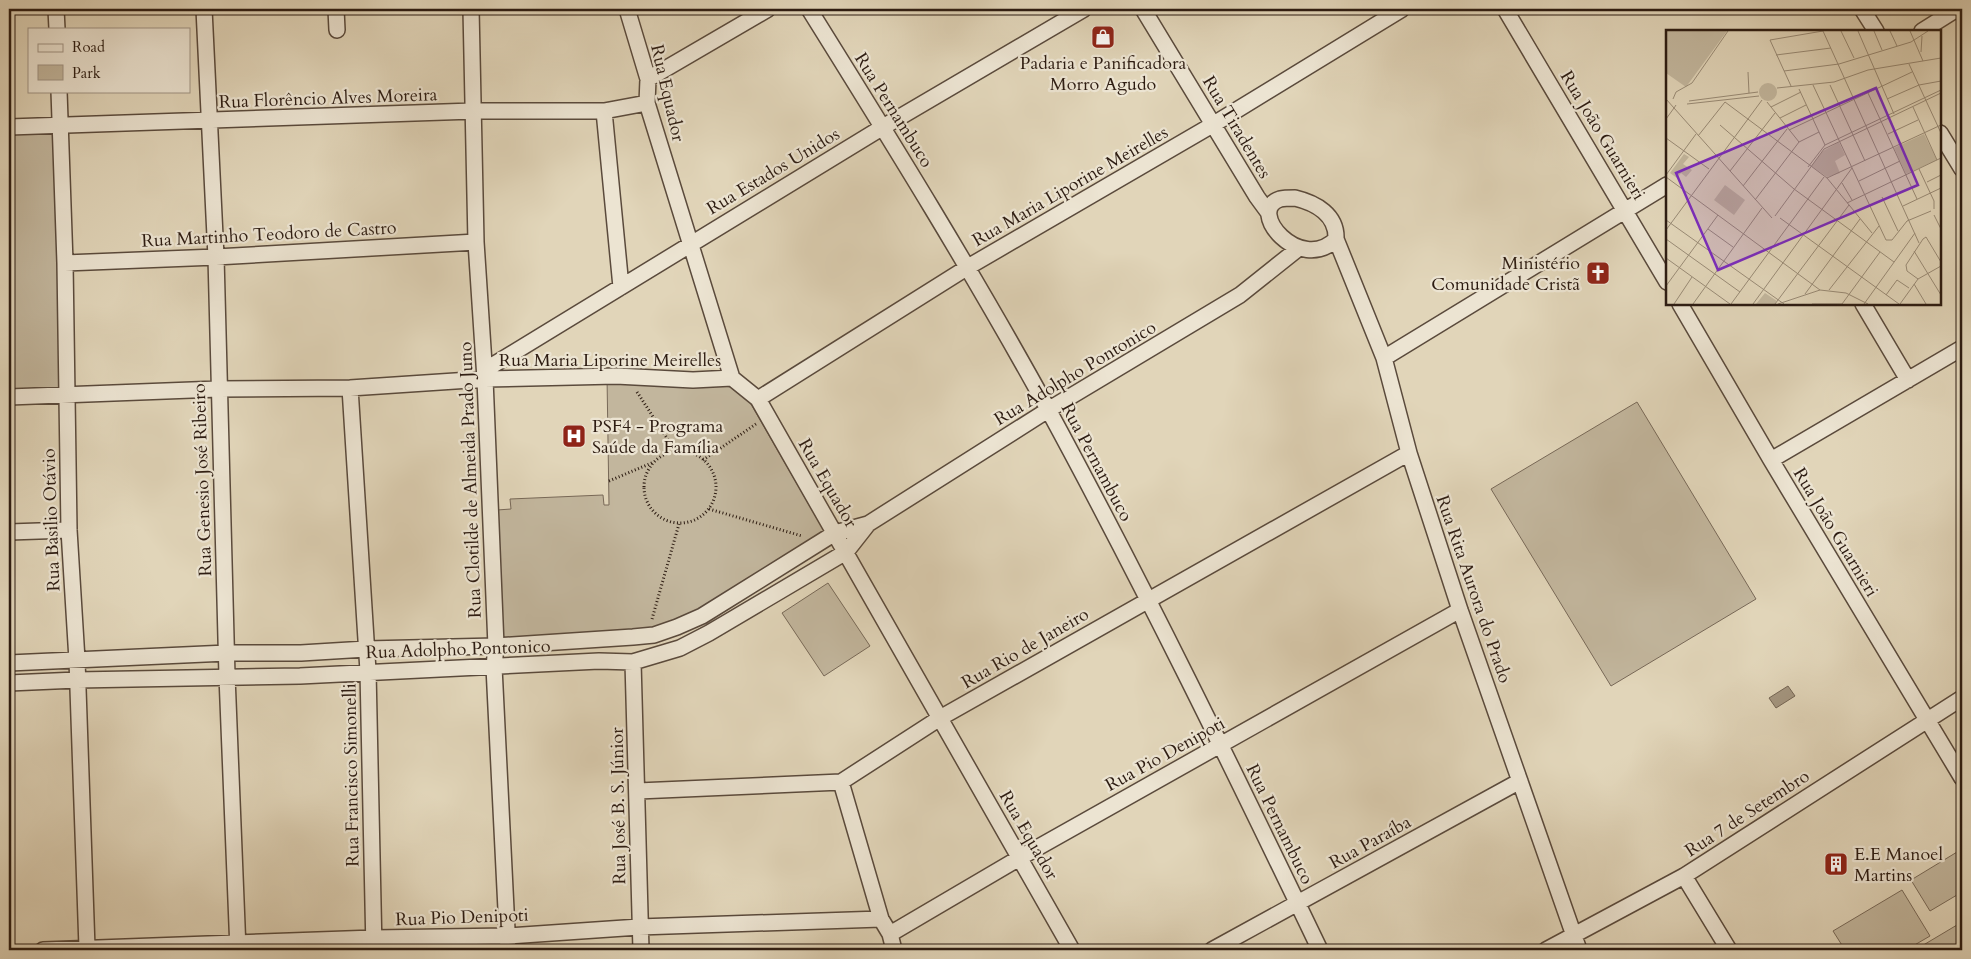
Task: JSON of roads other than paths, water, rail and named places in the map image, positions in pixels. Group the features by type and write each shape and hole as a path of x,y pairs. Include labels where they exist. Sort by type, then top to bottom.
{"street":[{"path":"56,9 57,28"},
{"name":"Rua Genesio José Ribeiro","path":"204,9 216,257 227,676 238,947"},
{"path":"336,9 337,30"},
{"name":"Rua Clotilde de Almeida Prado Juno","path":"470,9 476,242 485,375 496,646 494,667 508,943"},
{"name":"Rua Equador","path":"627,9 648,78 648,102 732,378 758,399 1021,857 1072,950"},
{"path":"648,78 768,9"},
{"name":"Rua Pernambuco","path":"809,9 968,268 1048,410 1149,599 1320,950"},
{"name":"Rua Estados Unidos","path":"485,375 690,243 1084,9"},
{"name":"Rua Tiradentes","path":"1142,9 1268,212"},
{"name":"Rua Maria Liporine Meirelles","path":"758,399 968,268 1214,124 1402,9"},
{"name":"Rua João Guarnieri","path":"1505,9 1666,280"},
{"path":"1862,9 1875,30"},
{"path":"1924,30 1957,9"},
{"name":"Rua Basilio Otávio","path":"60,92 69,530 77,660 76,680 87,948"},
{"name":"Rua Florêncio Alves Moreira","path":"9,127 61,127 473,111 604,110 648,102"},
{"path":"604,110 621,287"},
{"path":"1941,135 1962,169"},
{"path":"1384,358 1666,186"},
{"path":"1295,198 1308,201 1323,209 1333,222 1336,230 1336,239 1331,244 1322,248 1313,250 1299,248 1283,239 1273,229 1268,212 1272,204 1279,200 1295,198"},
{"name":"Rua Rita Aurora do Prado","path":"1336,239 1384,358 1409,453 1460,610 1579,950"},
{"name":"Rua Martinho Teodoro de Castro","path":"65,263 216,257 476,242"},
{"name":"Rua Adolpho Pontonico","path":"9,662 227,653 300,653 366,649 496,646 654,635 702,616 834,533 868,524 1048,410 1240,295 1299,248"},
{"name":"Rua João Guarnieri","path":"1681,305 1771,460 1962,778"},
{"path":"1864,305 1908,380"},
{"path":"1771,460 1962,348"},
{"name":"Rua Maria Liporine Meirelles","path":"9,397 218,389 350,388 485,375 616,376 693,380 732,378"},
{"name":"Rua Francisco Simonelli","path":"350,388 368,671 374,944"},
{"name":"Rua Rio de Janeiro","path":"841,782 940,718 1409,453"},
{"name":"Rua Adolpho Pontonico","path":"9,683 227,676 300,676 368,671 633,662 680,648 709,633 846,552 868,524"},
{"path":"9,532 69,530"},
{"name":"Rua Pio Denipoti","path":"890,934 1021,857 1460,610"},
{"path":"300,653 300,676"},
{"name":"Rua José B. S. Júnior","path":"633,662 641,950"},
{"name":"Rua 7 de Setembro","path":"1546,950 1684,876 1962,698"},
{"name":"Rua Paraíba","path":"1212,950 1520,781"},
{"path":"638,791 841,782 881,919 890,934 894,950"},
{"path":"1684,876 1728,950"},
{"name":"Rua Pio Denipoti","path":"43,950 508,943 639,927 881,919"}],"place":[{"name":"Padaria e Panificadora Morro Agudo","path":"1103,37"},
{"name":"Ministério Comunidade Cristã","path":"1598,273"},
{"name":"PSF4 - Programa Saúde da Família","path":"574,436"},
{"name":"E.E Manoel Martins","path":"1836,864"}]}
